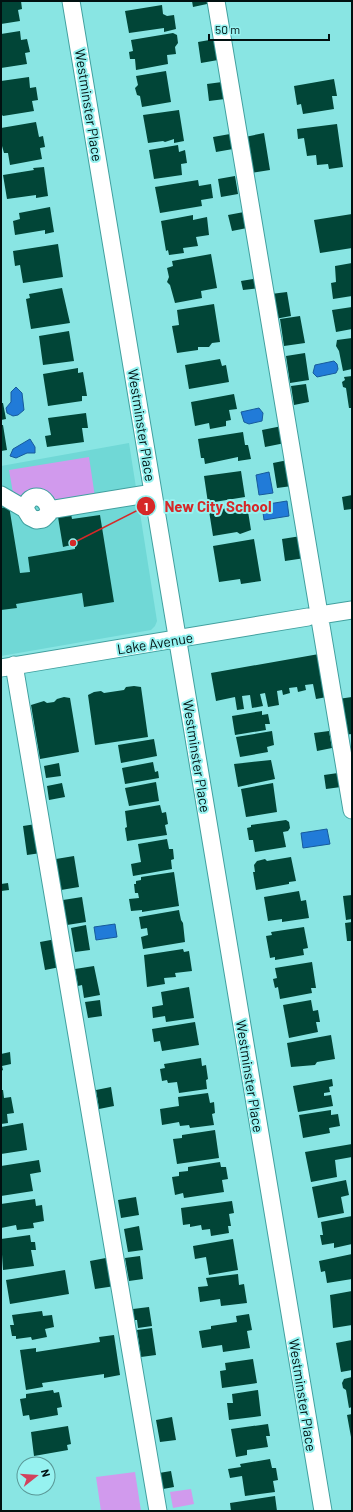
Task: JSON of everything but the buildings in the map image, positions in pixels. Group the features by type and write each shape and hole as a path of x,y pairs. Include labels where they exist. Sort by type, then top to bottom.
{"street":[{"name":"Westminster Place","path":"71,1 323,1511"},
{"path":"216,1 314,616 352,810"},
{"path":"1,495 25,510 30,517 36,520 43,519 49,513 49,510 153,493"},
{"name":"Lake Avenue","path":"8,667 352,610"},
{"path":"8,667 158,1511"}],"shaded area":[{"path":"129,443 157,621 155,626 151,630 1,656 1,466"},
{"path":"89,457 95,497 51,504 34,494 19,497 13,493 9,470"},
{"path":"135,1472 141,1511 101,1511 96,1477"},
{"path":"191,1489 194,1504 173,1508 170,1492"}],"water":[{"path":"334,361 337,364 338,369 336,373 317,377 313,373 315,365"},
{"path":"16,387 22,393 24,410 18,415 13,416 7,413 6,408 11,402 11,392"},
{"path":"259,408 263,413 262,421 249,424 244,422 241,412"},
{"path":"30,439 35,447 35,453 27,453 16,458 10,456 13,449"},
{"path":"269,472 273,493 259,495 256,475"},
{"path":"287,501 289,516 264,520 262,505"},
{"path":"327,829 330,844 303,848 301,833"},
{"path":"115,924 117,937 96,940 94,927"}],"place":[{"name":"New City School","path":"73,543"}]}
